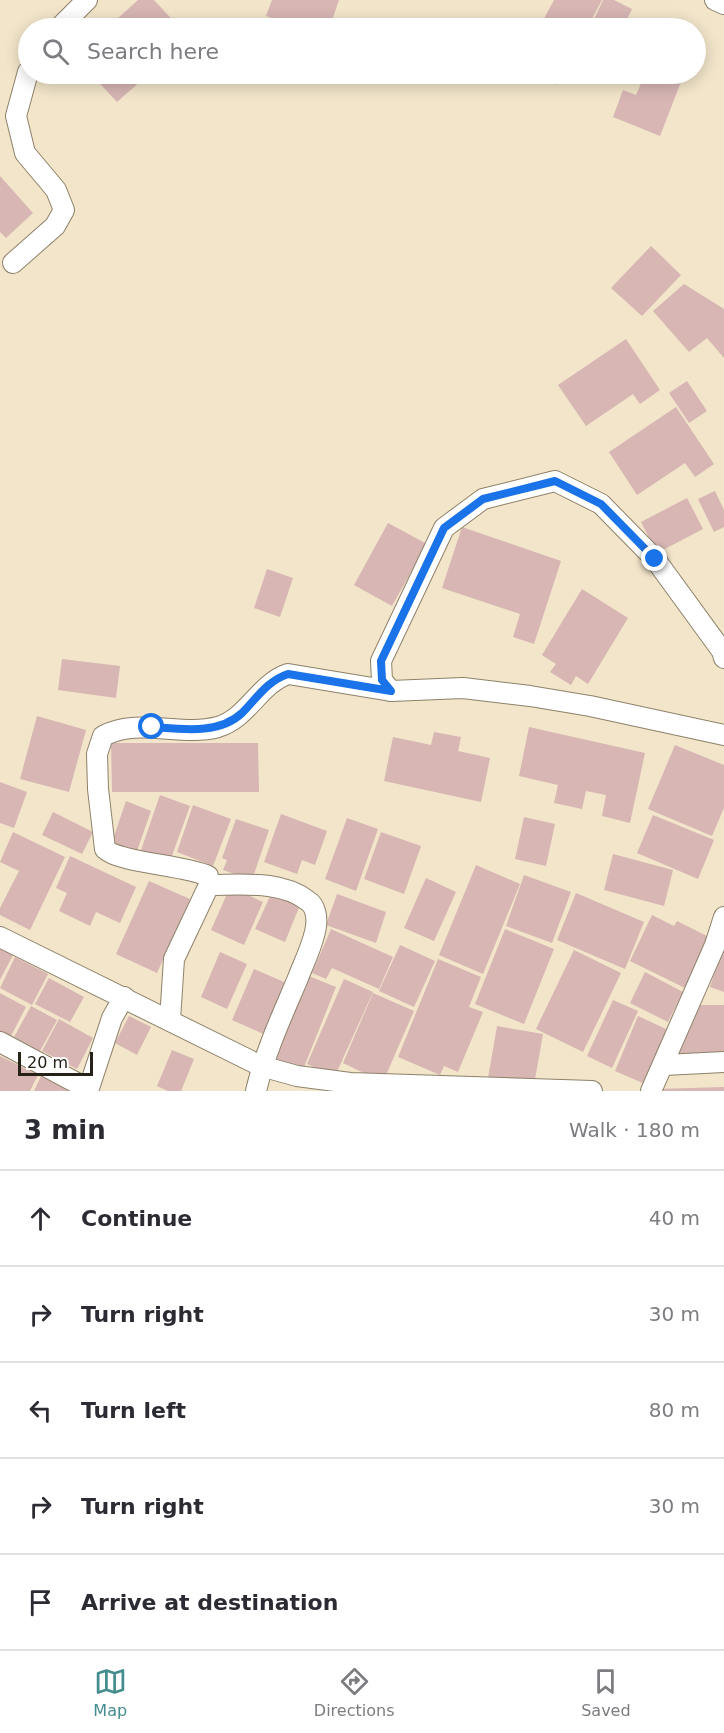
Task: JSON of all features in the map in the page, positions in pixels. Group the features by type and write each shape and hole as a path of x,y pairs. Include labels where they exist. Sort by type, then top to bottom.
{"street":[{"path":"69,18 87,0"},
{"path":"715,0 724,4"},
{"path":"13,263 55,226 64,210 56,190 25,153 16,116 25,84"},
{"path":"391,691 382,680 381,661 444,528 483,499 555,481 601,504 655,559 722,651 724,658"},
{"path":"170,1020 174,959 209,885 208,876 195,870 129,858 105,849 98,789 97,754 103,735 117,728 189,729 218,726 240,715 274,679 288,674 391,691 463,688 530,696 590,706 724,735"},
{"path":"209,885 267,886 290,892 309,901 316,915 316,927 303,966 261,1066 256,1091"},
{"path":"651,1091 664,1065 724,917"},
{"path":"0,937 261,1066 297,1076 350,1083 592,1091"},
{"path":"0,1042 88,1090 112,1018 124,997"},
{"path":"664,1065 724,1062"}],"building":[{"path":"138,0 154,0 171,18 118,18"},
{"path":"272,0 339,0 333,18 272,18 266,16"},
{"path":"554,0 602,0 592,18 544,18"},
{"path":"603,0 614,0 632,9 628,18 595,18"},
{"path":"100,84 138,84 117,102"},
{"path":"641,84 680,84 660,136 613,117 623,90 636,95"},
{"path":"0,176 33,213 6,238 0,232"},
{"path":"651,246 681,275 642,316 611,288"},
{"path":"684,284 724,309 724,358 707,338 689,352 653,311"},
{"path":"626,339 660,390 640,404 633,394 586,426 558,385"},
{"path":"687,381 707,411 689,423 669,393"},
{"path":"676,407 714,464 695,477 685,463 637,495 609,452"},
{"path":"715,491 724,510 724,527 714,532 698,499"},
{"path":"687,498 703,529 657,553 641,522"},
{"path":"388,523 427,544 392,606 354,585"},
{"path":"462,527 561,561 534,644 513,637 520,614 442,588"},
{"path":"267,569 293,578 280,617 254,608"},
{"path":"582,589 628,618 588,684 576,676 571,685 550,672 556,664 542,655"},
{"path":"62,659 120,666 116,698 58,690"},
{"path":"37,716 86,730 69,792 20,779"},
{"path":"529,727 645,753 630,823 602,816 606,795 586,791 582,809 554,803 558,785 519,776"},
{"path":"434,732 461,737 458,751 490,758 481,802 384,781 393,737 431,745"},
{"path":"111,743 258,743 259,792 112,792"},
{"path":"675,745 724,765 724,808 712,836 648,809"},
{"path":"0,782 27,792 14,828 0,823"},
{"path":"160,795 190,806 170,861 141,850"},
{"path":"126,801 151,811 136,854 111,845"},
{"path":"193,805 231,819 213,866 177,852"},
{"path":"53,812 93,832 82,854 42,835"},
{"path":"281,814 327,831 315,865 302,860 297,874 264,862"},
{"path":"653,815 714,840 698,879 637,853"},
{"path":"524,817 555,824 546,866 515,859"},
{"path":"347,818 378,829 356,891 325,879"},
{"path":"236,819 269,830 252,880 223,870 227,860 222,858"},
{"path":"13,832 65,857 30,930 0,915 0,908 19,871 0,862"},
{"path":"381,832 421,846 404,894 364,879"},
{"path":"613,854 673,870 664,906 604,890"},
{"path":"70,856 136,887 120,923 96,912 90,926 59,911 67,893 56,888"},
{"path":"476,865 520,884 483,974 439,955"},
{"path":"524,875 571,892 552,943 506,926"},
{"path":"426,878 456,892 434,941 404,928"},
{"path":"149,881 190,899 157,973 116,954"},
{"path":"230,887 263,902 244,945 211,930"},
{"path":"272,892 300,905 285,942 255,929"},
{"path":"576,893 644,922 625,969 557,940"},
{"path":"337,894 386,912 376,943 326,925"},
{"path":"652,915 674,926 677,921 711,938 687,989 630,961"},
{"path":"331,929 393,957 379,989 332,968 326,979 312,973"},
{"path":"505,929 554,949 524,1024 475,1004"},
{"path":"724,944 724,992 710,987"},
{"path":"0,945 14,953 0,980"},
{"path":"400,945 435,961 414,1007 379,991"},
{"path":"574,950 621,973 583,1052 536,1029"},
{"path":"220,952 247,964 227,1009 201,997"},
{"path":"15,957 48,974 32,1005 0,988"},
{"path":"438,959 481,977 469,1007 483,1012 458,1072 444,1066 440,1075 398,1057"},
{"path":"254,969 291,985 268,1036 232,1020"},
{"path":"645,972 683,992 668,1022 630,1003"},
{"path":"304,974 336,987 302,1072 269,1058"},
{"path":"49,978 84,997 70,1022 35,1004"},
{"path":"344,979 373,992 335,1076 307,1064"},
{"path":"0,993 26,1007 10,1038 0,1032"},
{"path":"373,993 414,1011 383,1082 343,1063"},
{"path":"613,1000 638,1011 612,1068 587,1056"},
{"path":"699,1005 724,1005 724,1056 677,1056"},
{"path":"31,1006 57,1020 40,1051 14,1037"},
{"path":"129,1016 151,1027 137,1055 115,1043"},
{"path":"638,1016 668,1030 645,1084 615,1071"},
{"path":"59,1019 93,1038 77,1069 42,1051"},
{"path":"497,1026 543,1034 534,1085 488,1078"},
{"path":"172,1050 194,1059 181,1091 168,1091 157,1086"},
{"path":"0,1056 38,1075 30,1091 0,1091"},
{"path":"41,1076 71,1091 34,1091"},
{"path":"724,1087 724,1091 657,1091 657,1089"}],"route":[{"path":"152,727 189,729 218,726 240,715 274,679 288,674 391,691 382,680 381,661 444,528 483,499 555,481 601,504 655,559"}]}
